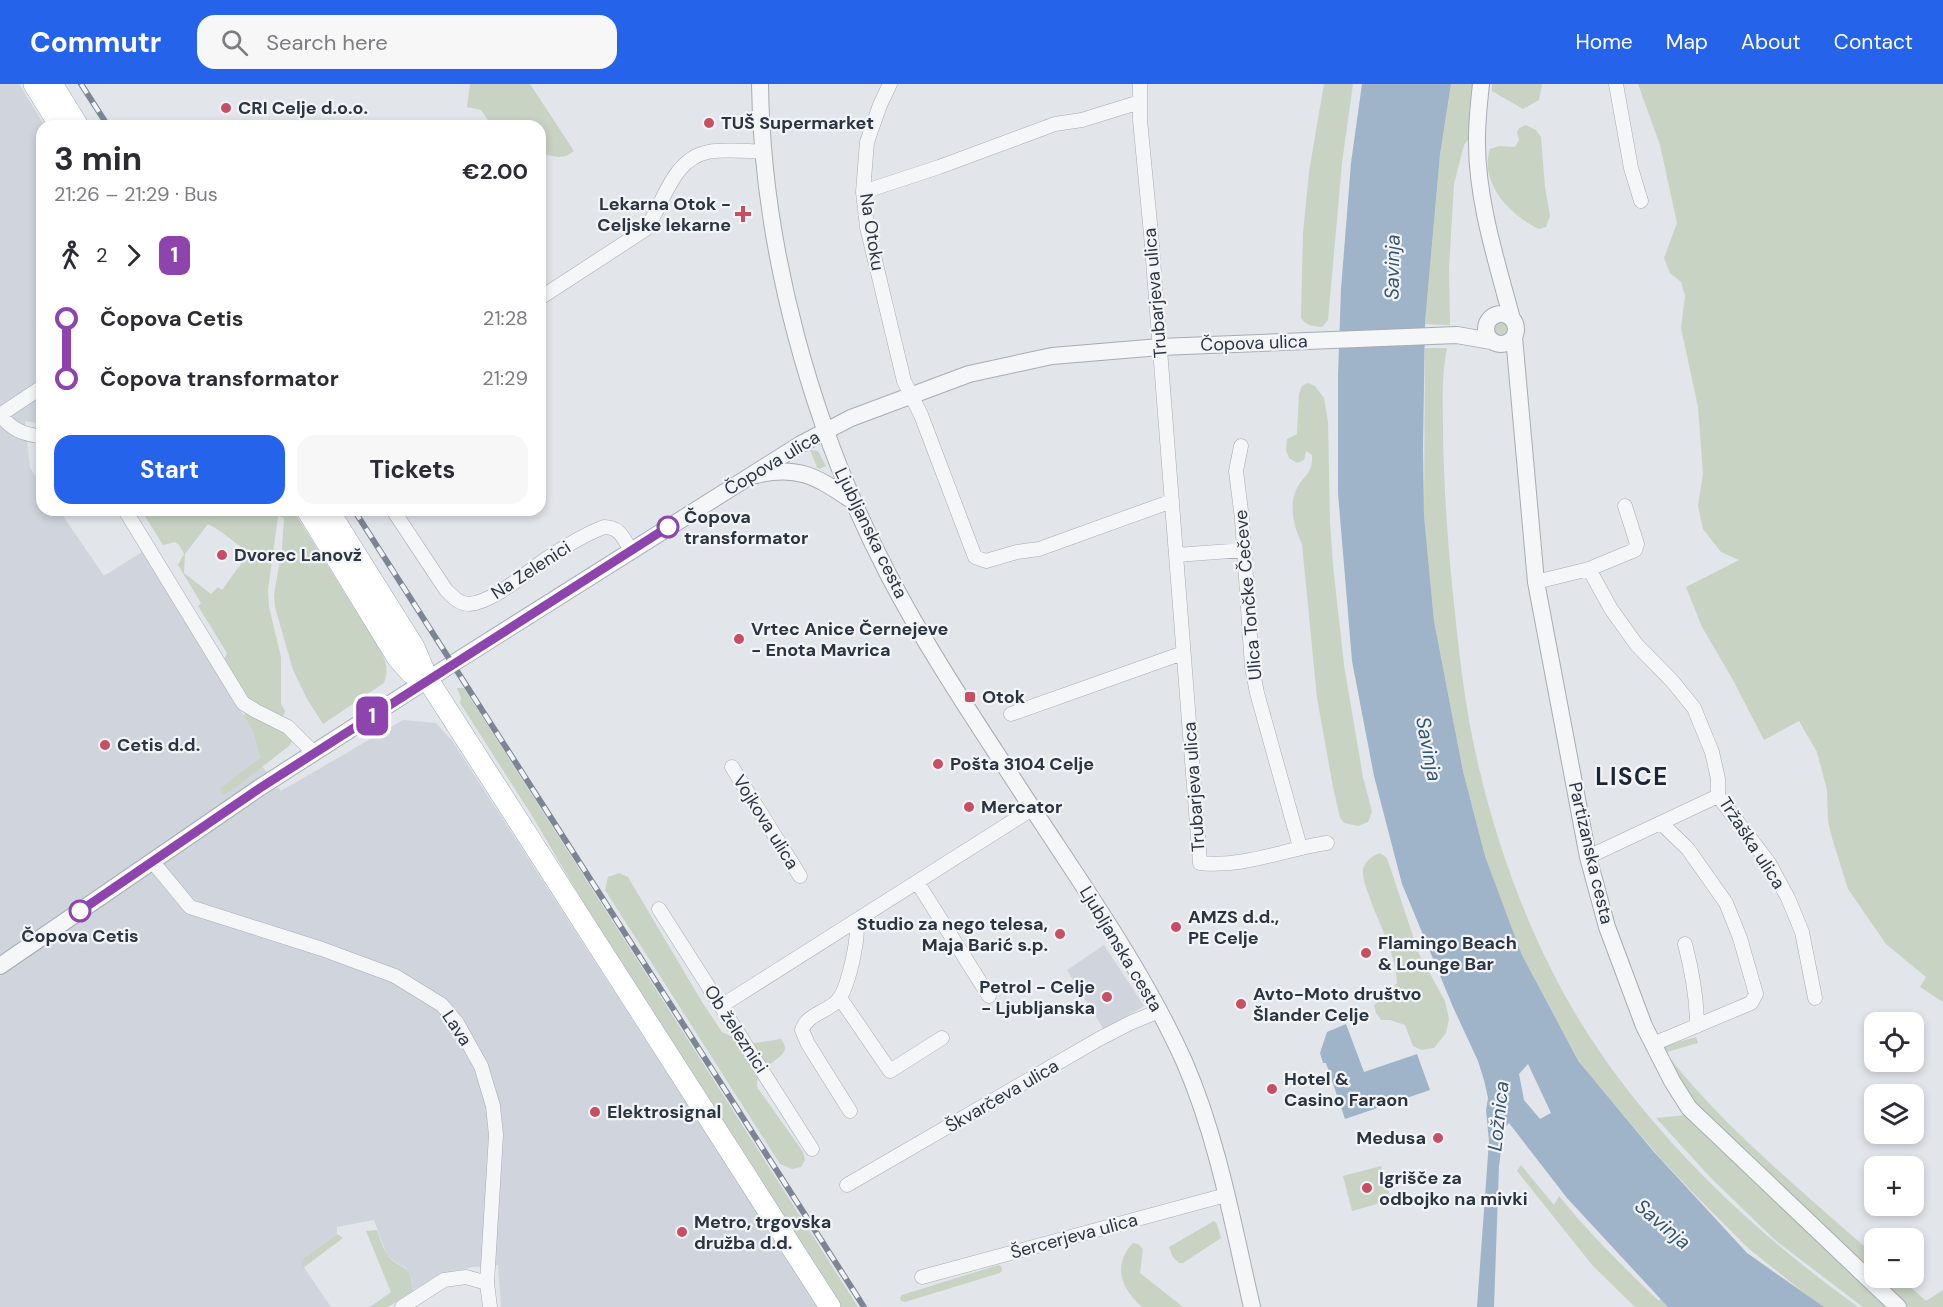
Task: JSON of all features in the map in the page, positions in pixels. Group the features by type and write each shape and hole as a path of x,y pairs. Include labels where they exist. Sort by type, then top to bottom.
{"main road":[{"path":"34,84 56,120"},
{"path":"52,84 74,120"},
{"path":"311,516 398,657 411,673 428,680"},
{"path":"332,516 414,647 428,680 830,1307"}],"street":[{"name":"Ljubljanska cesta","path":"760,84 764,152 773,226 786,294 825,431 887,573 927,643 1124,951 1159,1011 1185,1063 1213,1144 1252,1307"},
{"name":"Na Otoku","path":"890,84 867,142 864,192 867,227 907,388"},
{"name":"Trubarjeva ulica","path":"1140,84 1200,863 1211,865 1240,862 1300,847 1328,843"},
{"path":"1481,84 1477,140 1483,202 1503,282 1512,319 1516,327 1502,341 1486,334 1503,282"},
{"path":"1616,84 1631,168 1641,201"},
{"path":"864,192 1055,124 1082,120 1140,102"},
{"path":"546,294 646,229 676,174 695,155 710,152 764,152"},
{"path":"1452,335 1504,314 1512,319"},
{"name":"Čopova ulica","path":"0,966 314,753 631,550 825,431 907,388 1032,360 1096,351 1452,335 1502,341"},
{"name":"Partizanska cesta","path":"1502,341 1516,368 1536,582 1588,857 1607,927 1644,1026 1689,1108 1899,1307"},
{"path":"907,388 921,416 972,550 981,560 986,561 1017,552 1039,549 1172,501"},
{"path":"36,391 0,415 11,427 25,434 36,436"},
{"name":"Ulica Tončke Čečeve","path":"1241,446 1236,471 1254,680 1300,847"},
{"path":"747,478 772,471 813,476 854,501"},
{"path":"1536,582 1589,569 1635,550 1637,543 1625,506"},
{"path":"129,516 243,703 288,727 314,753"},
{"name":"Na Zelenici","path":"397,516 446,590 455,599 466,604 478,603 489,597 548,558 603,527 613,527 619,531 631,550"},
{"path":"1176,555 1244,550"},
{"name":"Tržaška ulica","path":"1589,569 1611,609 1636,644 1673,682 1694,708 1712,752 1718,779 1718,796 1769,863 1788,898 1802,932 1815,998"},
{"path":"1011,714 1183,653"},
{"name":"Vojkova ulica","path":"732,767 800,876"},
{"path":"1588,857 1718,796"},
{"path":"721,1006 1032,808"},
{"path":"1653,1044 1751,1002 1756,994 1740,938 1726,903 1688,849 1661,823"},
{"name":"Lava","path":"152,861 189,908 322,949 395,976 442,1005 457,1023 481,1066 493,1106 496,1135 487,1283 490,1307"},
{"path":"917,882 989,996"},
{"name":"Ob železnici","path":"658,909 812,1149"},
{"path":"850,1111 808,1044 802,1030 808,1020 840,998 857,933 856,921"},
{"path":"1684,944 1692,970 1697,1004 1696,1026"},
{"path":"840,998 890,1071 942,1038"},
{"name":"Škvarčeva ulica","path":"847,1185 1099,1039 1159,1011"},
{"name":"Šercerjeva ulica","path":"922,1277 1226,1195"},
{"path":"402,1307 444,1280 466,1277 487,1283"}],"shaded area":[{"path":"0,84 19,84 41,120 36,120 36,423 25,421 30,468 36,477 36,516 63,516 104,576 142,552 252,729 262,766 281,791 403,720 436,723 453,742 818,1307 501,1307 498,1265 472,1267 436,1276 412,1292 412,1280 406,1268 387,1255 374,1220 337,1227 337,1234 304,1258 301,1263 331,1307 0,1307"},
{"path":"1104,945 1144,1006 1104,1030 1067,970"}],"green space":[{"path":"470,84 530,84 574,151 561,157 546,154 546,120 488,120 481,110 467,107"},
{"path":"1324,84 1353,84 1342,163 1328,320 1322,327 1305,323 1301,318 1303,233 1309,172"},
{"path":"1451,84 1476,84 1470,137 1464,145 1454,184 1449,268 1450,325 1425,324 1440,155"},
{"path":"1492,84 1542,84 1539,100 1523,109 1492,91"},
{"path":"1638,84 1943,84 1943,1002 1920,987 1926,977 1886,944 1848,889 1828,821 1827,790 1817,752 1799,721 1764,740 1702,627 1686,587 1739,560 1721,552 1703,529 1698,506 1703,474 1698,407 1681,328 1685,296 1681,282 1670,273 1664,258 1677,223 1660,145"},
{"path":"1526,125 1536,130 1541,137 1550,216 1546,227 1539,229 1508,206 1493,186 1489,174 1490,149 1499,146 1515,147 1519,140 1517,133 1519,128"},
{"path":"1501,320 1507,323 1510,329 1507,335 1501,338 1495,335 1492,329 1495,323"},
{"path":"1425,348 1447,348 1443,403 1446,510 1450,566 1469,719 1478,764 1497,834 1536,938 1569,1003 1588,1034 1615,1074 1645,1112 1710,1183 1745,1216 1819,1278 1858,1307 1822,1307 1748,1248 1697,1197 1660,1158 1581,1065 1522,955 1485,856 1463,771 1434,621 1424,515"},
{"path":"1308,383 1315,386 1324,398 1328,422 1330,522 1344,665 1363,777 1372,812 1368,822 1358,826 1344,823 1340,818 1333,787 1317,698 1302,544 1293,512 1293,499 1297,487 1311,468 1312,455 1306,451 1304,460 1297,463 1289,458 1286,450 1287,439 1297,434 1299,394 1302,386"},
{"path":"810,450 818,451 826,466 819,469 817,467"},
{"path":"145,516 278,516 268,590 269,607 281,657 281,704 285,711 281,722 294,738 289,746 224,795 220,790 223,786 260,758 252,729 243,715 253,711 222,664 227,653 198,606 201,603 178,565 184,554 175,542 163,545","holes":["208,524 249,553 222,590 218,587 211,594 184,573 185,554"]},
{"path":"278,516 297,516 379,648 386,665 384,683 323,724 307,699 293,670 275,607 274,595 282,548 284,518"},
{"path":"457,688 464,688 858,1307 840,1307 593,919 531,814 460,703 461,698"},
{"path":"1380,853 1387,858 1419,954 1445,1001 1449,1019 1446,1033 1434,1048 1422,1050 1413,1046 1405,1025 1390,1020 1381,1020 1376,1013 1374,1005 1388,995 1397,983 1391,953 1363,876 1366,862"},
{"path":"619,873 628,877 722,1032 748,1044 781,1039 785,1046 784,1052 762,1071 757,1087 803,1152 805,1160 801,1167 792,1169 780,1164 605,890 608,877"},
{"path":"1696,1037 1698,1043 1667,1052 1669,1057 1716,1111 1864,1246 1864,1264 1697,1105 1677,1079 1663,1046"},
{"path":"1687,1115 1864,1282 1864,1288 1871,1288 1891,1307 1863,1307 1775,1240 1711,1178 1656,1118"},
{"path":"1521,1165 1554,1205 1559,1196 1633,1276 1659,1301 1661,1297 1672,1307 1635,1307 1593,1266 1517,1171"},
{"name":"Igrišče za odbojko na mivki","path":"1381,1166 1391,1200 1352,1211 1343,1176"},
{"path":"1214,1221 1221,1238 1183,1263 1179,1263 1173,1257 1169,1247"},
{"path":"377,1230 386,1253 407,1271 412,1282 412,1292 388,1307 370,1307 391,1292 366,1231"},
{"path":"337,1234 343,1238 303,1268 301,1263 304,1258"},
{"path":"1133,1243 1143,1249 1140,1273 1183,1307 1142,1307 1135,1300 1124,1285 1121,1268 1126,1251"},
{"path":"998,1265 1002,1270 1000,1273 905,1302 901,1301 902,1295"},
{"path":"1889,1288 1911,1288 1926,1301 1943,1290 1943,1307 1908,1307"}],"water":[{"path":"1362,84 1451,84 1440,155 1425,323 1424,515 1434,621 1463,771 1485,856 1522,955 1579,1062 1654,1152 1747,1253 1824,1307 1668,1307 1567,1198 1509,1123 1504,1128 1499,1166 1494,1307 1477,1307 1489,1141 1486,1110 1488,1098 1478,1061 1402,884 1374,776 1352,661 1338,493 1341,289 1351,163","holes":["1528,1064 1551,1113 1540,1119 1524,1100 1519,1074"]},
{"path":"1346,1024 1364,1072 1417,1054 1430,1090 1345,1119 1326,1063 1323,1063 1320,1053 1327,1032"}],"railway":[{"path":"81,84 104,120"},
{"path":"358,516 864,1307"}],"bus line":[{"name":"1","path":"80,911 260,788 668,527"}],"place":[{"name":"CRI Celje d.o.o.","path":"226,108"},
{"name":"TUŠ Supermarket","path":"709,123"},
{"name":"Lekarna Otok - Celjske lekarne","path":"743,214"},
{"name":"Čopova transformator","path":"668,527"},
{"name":"Dvorec Lanovž","path":"222,555"},
{"name":"Vrtec Anice Černejeve - Enota Mavrica","path":"739,639"},
{"name":"Otok","path":"970,697"},
{"name":"Cetis d.d.","path":"105,745"},
{"name":"Pošta 3104 Celje","path":"938,764"},
{"name":"Mercator","path":"969,807"},
{"name":"Čopova Cetis","path":"80,911"},
{"name":"AMZS d.d., PE Celje","path":"1176,927"},
{"name":"Studio za nego telesa, Maja Barić s.p.","path":"1060,934"},
{"name":"Flamingo Beach & Lounge Bar","path":"1366,953"},
{"name":"Petrol - Celje - Ljubljanska","path":"1107,997"},
{"name":"Avto-Moto društvo Šlander Celje","path":"1241,1004"},
{"name":"Hotel & Casino Faraon","path":"1272,1089"},
{"name":"Elektrosignal","path":"595,1112"},
{"name":"Medusa","path":"1438,1138"},
{"name":"Igrišče za odbojko na mivki","path":"1367,1188"},
{"name":"Metro, trgovska družba d.d.","path":"682,1232"}],"district":[{"name":"LISCE","path":"1632,777"}],"water label":[{"name":"Savinja","path":"1392,267"},
{"name":"Savinja","path":"1429,749"},
{"name":"Ložnica","path":"1498,1116"},
{"name":"Savinja","path":"1663,1224"}]}
